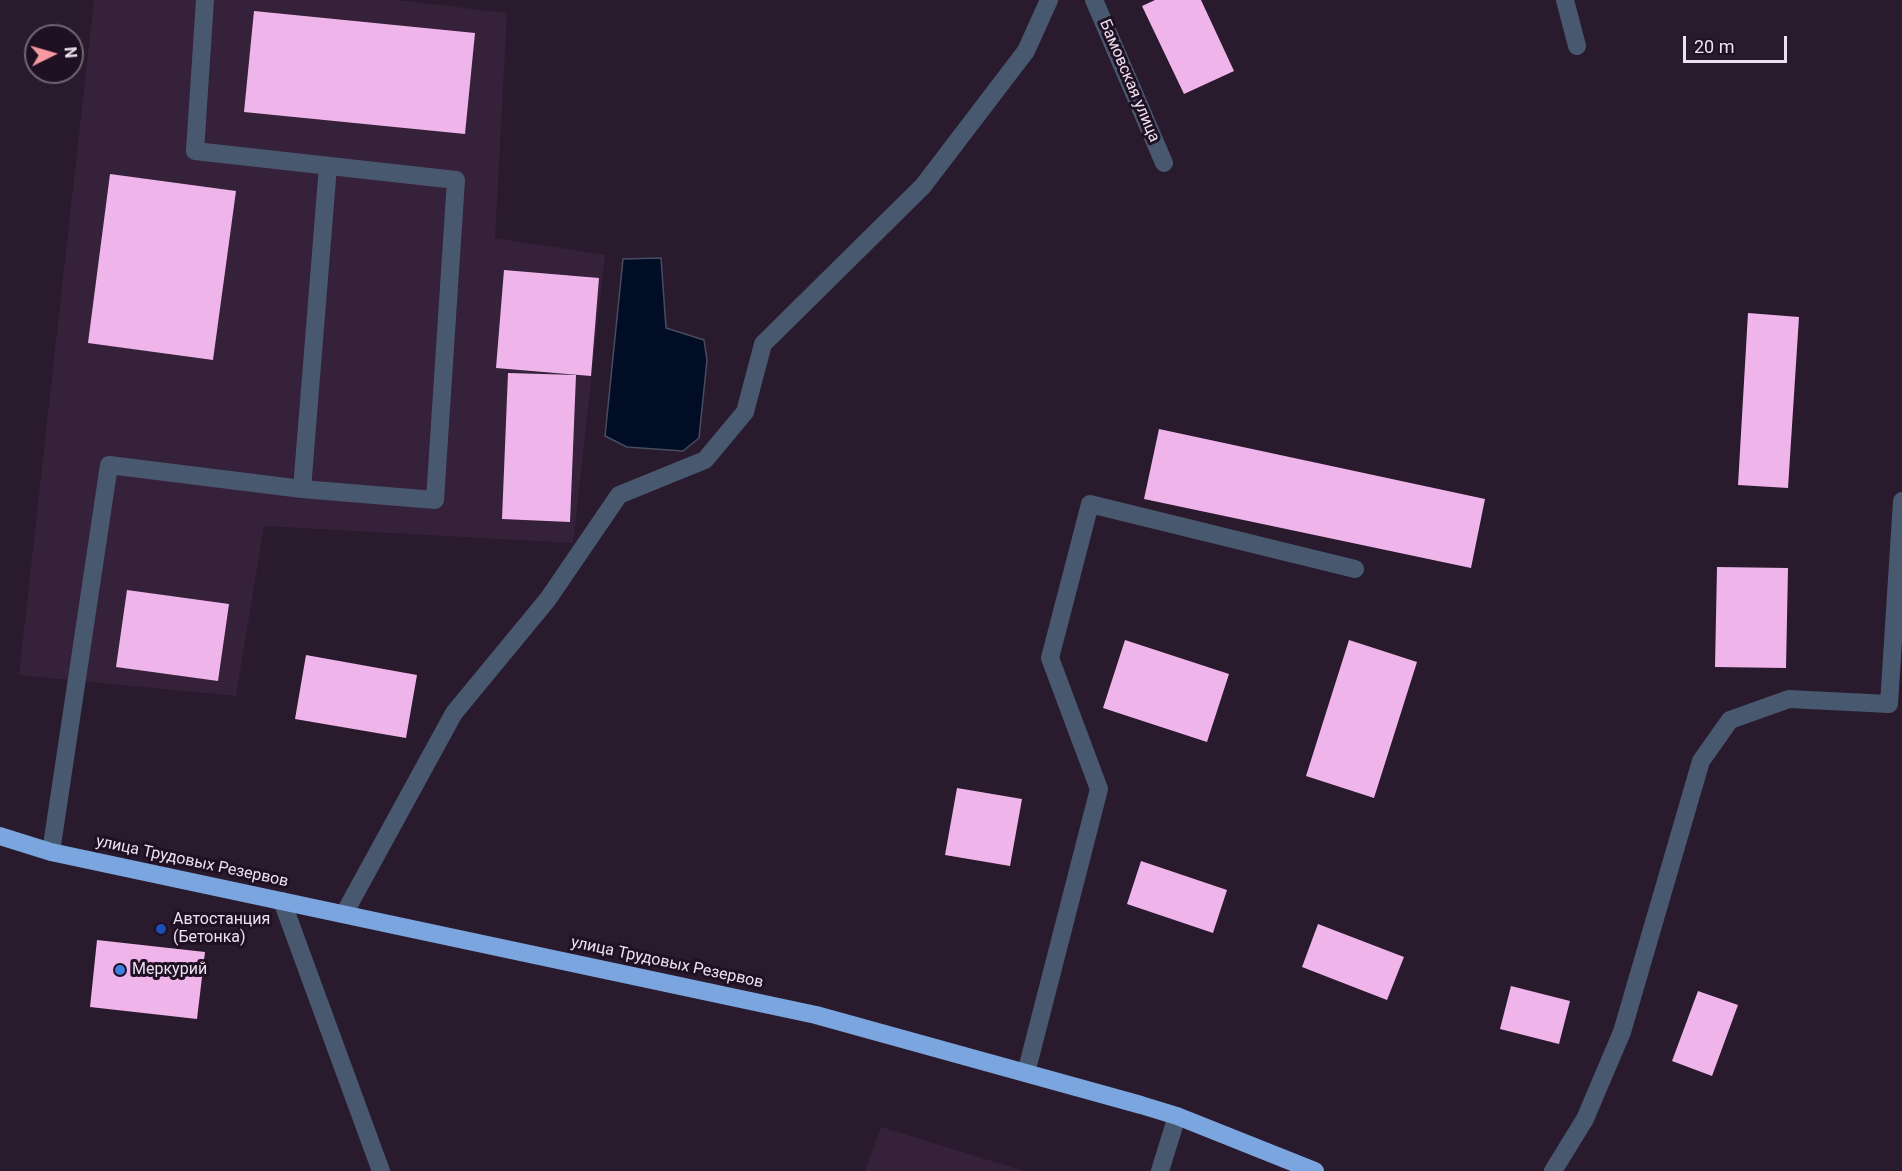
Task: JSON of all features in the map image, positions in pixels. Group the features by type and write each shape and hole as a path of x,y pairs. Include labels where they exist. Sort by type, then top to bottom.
{"highway":[{"name":"улица Трудовых Резервов","path":"0,836 51,852 816,1015 1177,1116 1315,1171"}],"street":[{"path":"51,852 109,465 302,489 435,500 456,180 195,151 205,0"},
{"path":"344,914 454,713 548,599 619,495 705,460 745,412 763,344 923,186 1026,51 1049,0"},
{"name":"Бамовская улица","path":"1094,0 1164,163"},
{"path":"1565,0 1577,46"},
{"path":"302,489 328,165"},
{"path":"1553,1171 1585,1119 1622,1032 1701,761 1730,720 1789,699 1889,704 1902,501"},
{"path":"1026,1073 1099,789 1050,658 1090,504 1355,569"},
{"path":"282,901 381,1171"},
{"path":"1160,1171 1177,1116"}],"shaded area":[{"path":"94,0 397,0 507,13 495,238 605,255 573,543 264,526 236,696 19,675"},
{"path":"881,1127 1024,1171 865,1171"}],"water":[{"path":"661,258 666,328 704,340 707,360 699,438 683,451 627,447 605,436 623,259"}],"building":[{"path":"1155,0 1201,0 1234,71 1184,94 1142,6"},
{"path":"254,11 475,33 465,134 244,112"},
{"path":"110,174 236,191 213,360 88,343"},
{"path":"504,270 599,278 591,376 496,368"},
{"path":"1748,313 1799,317 1788,488 1738,485"},
{"path":"508,373 576,375 570,522 502,519"},
{"path":"1159,429 1485,499 1471,568 1144,499"},
{"path":"1717,567 1788,568 1786,668 1715,667"},
{"path":"127,590 229,604 218,681 116,667"},
{"path":"1125,640 1229,674 1207,742 1103,708"},
{"path":"1349,640 1417,662 1374,798 1306,776"},
{"path":"306,655 417,675 406,738 295,719"},
{"path":"957,788 1022,799 1010,866 945,855"},
{"path":"1141,861 1227,890 1213,933 1127,904"},
{"path":"1318,924 1404,957 1387,1000 1302,967"},
{"path":"97,940 205,952 197,1019 90,1007"},
{"path":"1511,986 1570,1001 1559,1044 1500,1029"},
{"path":"1698,991 1738,1005 1712,1076 1672,1061"}],"place":[{"name":"Автостанция (Бетонка)","path":"161,929"},
{"name":"Меркурий","path":"120,970"}]}
